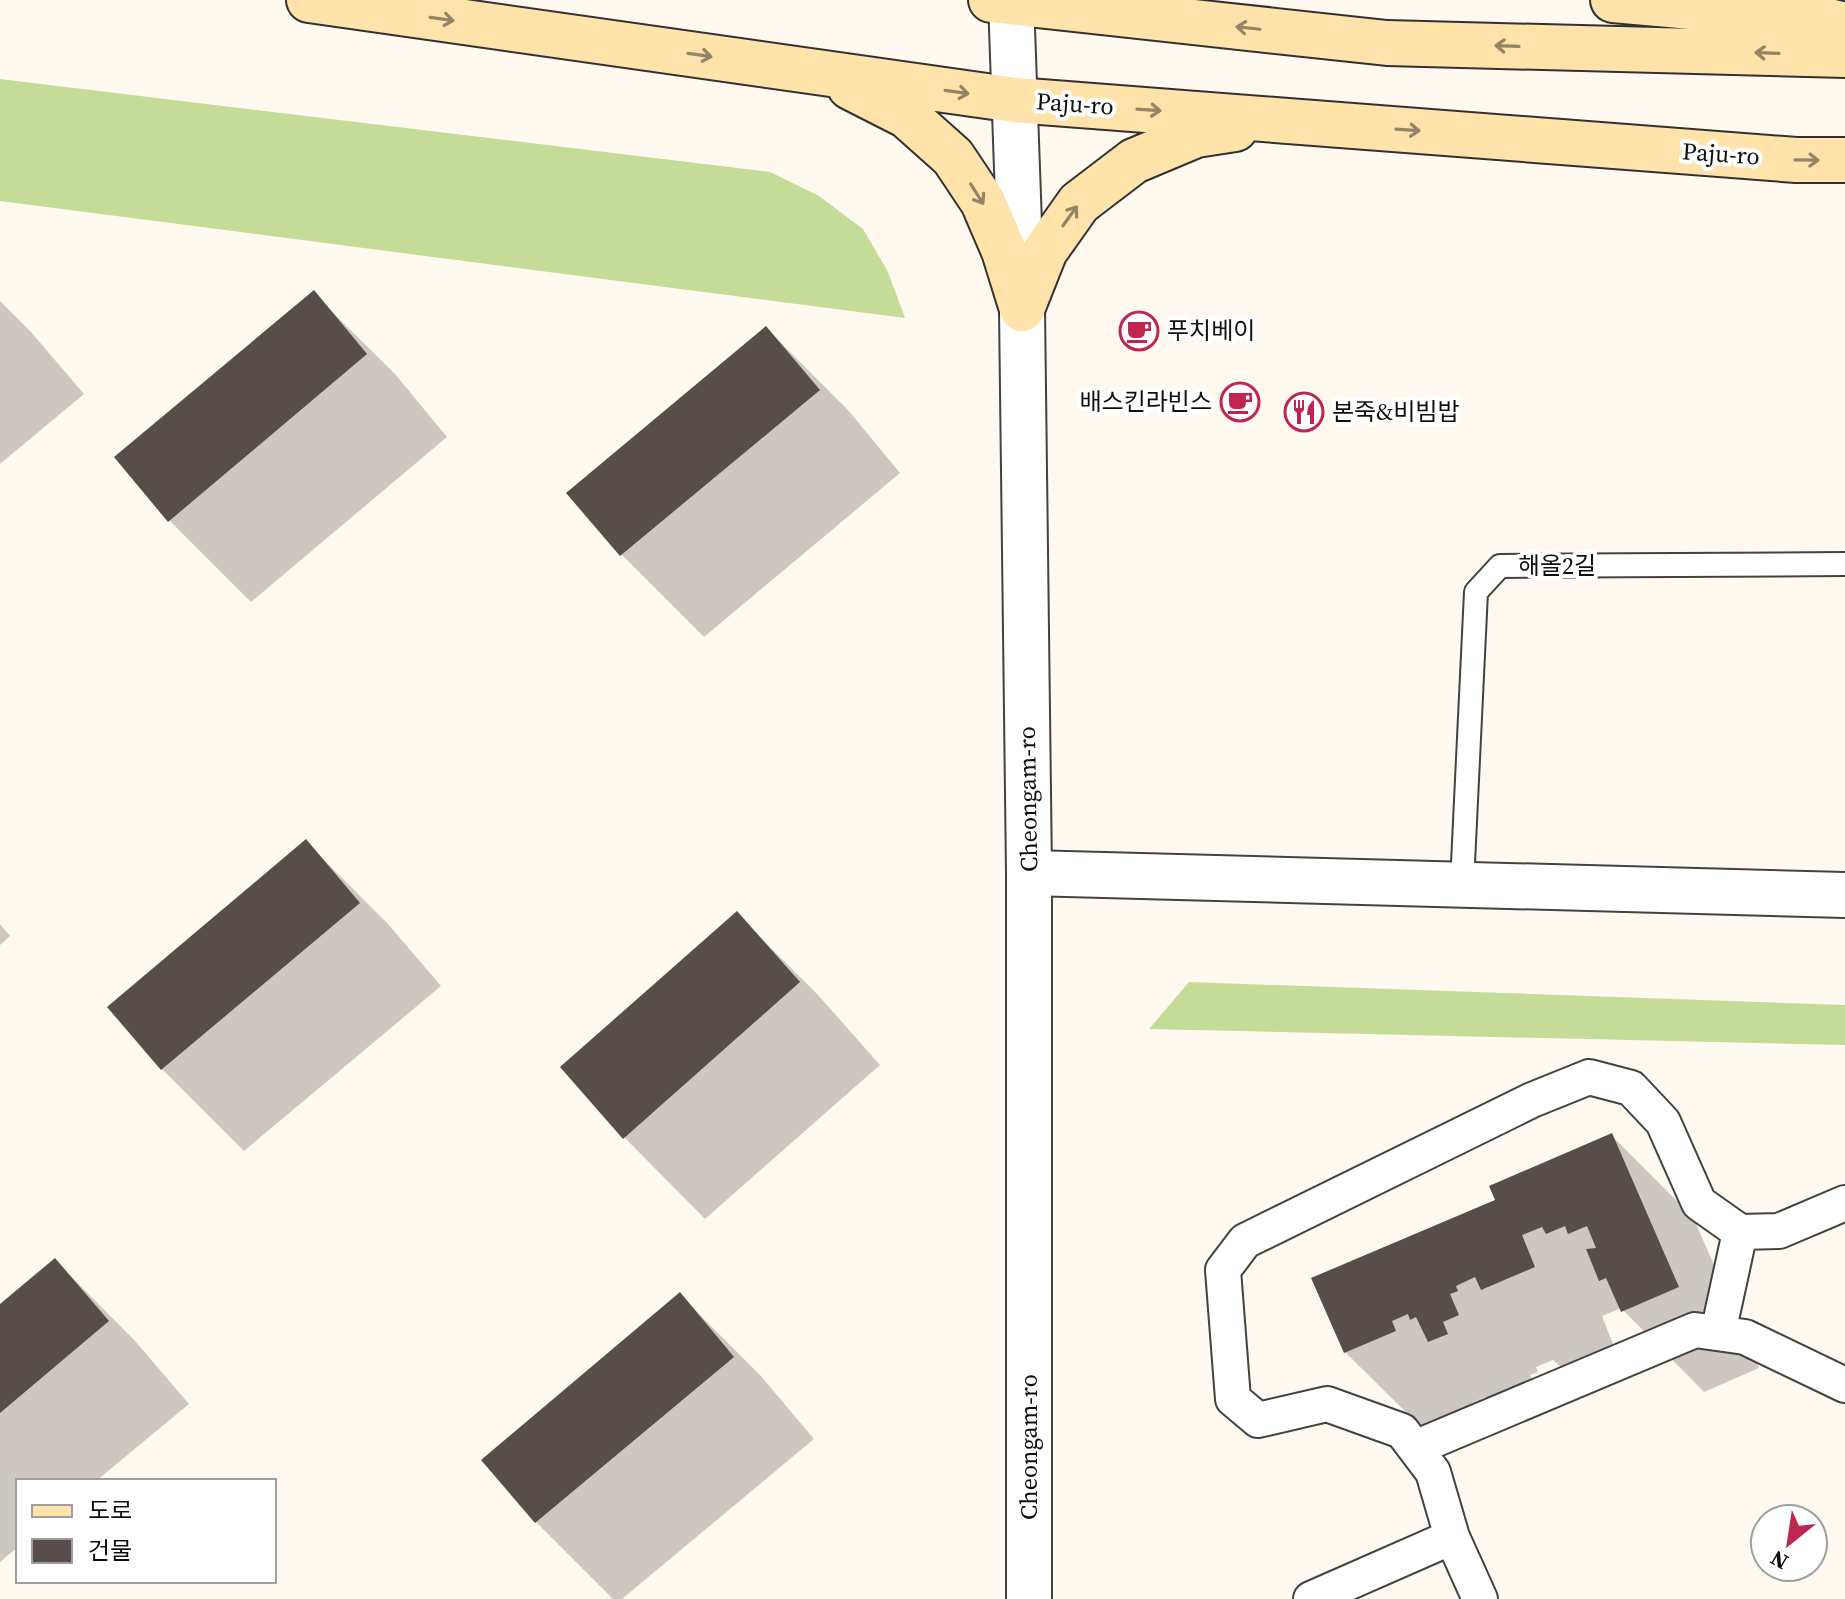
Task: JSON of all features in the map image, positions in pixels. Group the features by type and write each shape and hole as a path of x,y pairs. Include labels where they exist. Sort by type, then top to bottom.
{"main road":[{"name":"Paju-ro","path":"309,0 1015,100 1796,160 1845,160"},
{"path":"1613,0 1816,18 1845,25"},
{"path":"1005,1 1387,43 1845,55"},
{"path":"777,66 853,88 907,116 953,157 983,202 1004,251 1022,309"},
{"path":"1022,309 1045,251 1079,203 1134,161 1196,135 1291,121"}],"street":[{"name":"Cheongam-ro","path":"1005,1 1015,100 1022,309 1029,873 1029,1599"},
{"path":"1029,873 1845,895"},
{"path":"1480,1599 1452,1537 1433,1472 1402,1431 1327,1404 1258,1420 1233,1399 1223,1270 1245,1241 1532,1100 1589,1077 1631,1088 1663,1122 1699,1203 1740,1232 1779,1231 1845,1203"},
{"path":"1718,1333 1740,1232"},
{"path":"1415,1448 1695,1330 1745,1337 1845,1385"},
{"path":"1311,1599 1452,1537"}],"lane":[{"name":"해올2길","path":"1462,884 1476,592 1500,566 1845,564"}],"green space":[{"path":"0,79 770,172 819,196 863,229 888,272 905,318 0,201"},
{"path":"1189,982 1845,1005 1845,1045 1149,1029"}],"building":[{"path":"314,290 367,354 168,522 114,457"},
{"path":"766,326 820,390 620,556 566,493"},
{"path":"306,839 360,903 161,1070 107,1007"},
{"path":"737,911 800,982 623,1139 560,1067"},
{"path":"1612,1133 1679,1287 1621,1312 1606,1278 1599,1281 1586,1249 1596,1248 1587,1226 1568,1234 1565,1226 1546,1234 1542,1227 1522,1235 1535,1267 1481,1290 1475,1277 1456,1286 1458,1291 1450,1294 1459,1315 1443,1322 1448,1334 1428,1342 1416,1317 1410,1320 1408,1314 1392,1321 1396,1331 1344,1353 1311,1278 1495,1200 1489,1186"},
{"path":"55,1258 109,1321 0,1413 0,1304"},
{"path":"680,1292 734,1357 535,1523 481,1460"}],"place":[{"name":"푸치베이","path":"1139,331"},
{"name":"배스킨라빈스","path":"1240,402"},
{"name":"본죽&비빔밥","path":"1304,412"}]}
